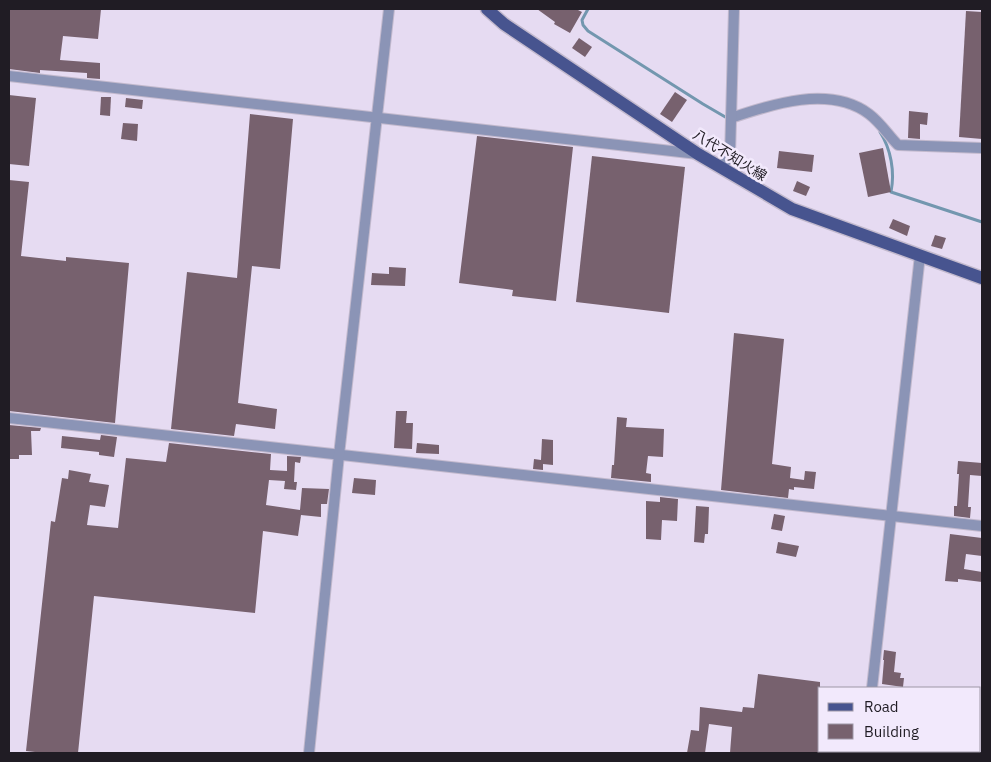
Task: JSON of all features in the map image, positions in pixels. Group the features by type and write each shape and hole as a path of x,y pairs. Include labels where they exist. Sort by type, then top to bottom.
{"main road":[{"name":"八代不知火線","path":"487,9 504,24 698,154 792,209 982,278"}],"street":[{"path":"309,753 339,454 389,9"},
{"path":"721,167 730,156 734,9"},
{"path":"9,76 376,116 698,154"},
{"path":"731,118 796,100 815,99 842,102 869,114 883,127 898,146 982,148"},
{"path":"872,687 920,255"},
{"path":"9,418 982,526"}],"building":[{"path":"9,9 101,9 98,39 63,36 60,60 100,63 100,79 87,78 87,73 40,70 40,73 9,69"},
{"path":"537,9 576,9 582,12 570,33 554,24 555,22"},
{"path":"966,11 982,12 982,139 959,137"},
{"path":"579,38 592,47 585,57 572,48"},
{"path":"675,92 687,100 672,122 660,114"},
{"path":"9,95 36,98 29,166 9,164"},
{"path":"101,97 111,97 110,116 100,115"},
{"path":"126,98 143,100 142,109 125,107"},
{"path":"909,111 928,113 927,125 920,124 920,139 908,138"},
{"path":"250,114 293,119 280,269 252,266 238,403 277,409 275,429 236,424 234,436 171,429 187,272 237,278"},
{"path":"123,123 138,124 137,141 121,139"},
{"path":"477,136 573,147 556,301 512,296 513,290 459,283"},
{"path":"883,148 891,192 868,197 859,153"},
{"path":"779,151 814,155 812,172 777,168"},
{"path":"592,156 685,167 669,313 576,302"},
{"path":"9,180 29,182 21,256 66,261 66,257 129,263 115,423 9,411"},
{"path":"797,181 810,187 806,196 793,191"},
{"path":"893,219 910,226 907,236 889,228"},
{"path":"935,235 946,238 942,249 931,246"},
{"path":"389,267 406,268 405,286 371,285 372,273 389,274"},
{"path":"734,333 784,339 772,464 791,467 790,478 804,480 805,471 816,472 814,489 794,487 794,490 789,489 788,498 721,490"},
{"path":"396,411 407,411 406,423 413,423 412,449 394,448"},
{"path":"617,417 627,418 626,427 664,429 663,457 648,456 646,473 651,474 651,482 611,478 612,465 614,465"},
{"path":"9,425 41,428 40,431 31,431 32,455 19,455 19,459 9,459"},
{"path":"101,435 117,437 114,457 99,455 99,452 61,448 62,436 100,440"},
{"path":"542,439 553,440 553,465 543,464 543,470 533,469 534,459 541,460"},
{"path":"169,443 271,454 270,470 287,471 287,456 301,457 300,463 295,462 294,482 297,482 296,490 284,489 285,481 269,480 266,505 300,510 302,488 329,489 327,504 321,504 321,517 301,515 298,536 263,531 255,613 94,596 78,753 26,751 51,521 55,522 62,478 68,479 69,470 91,474 89,482 109,485 105,507 90,505 87,525 118,528 126,458 166,462"},
{"path":"417,443 439,445 439,454 416,453"},
{"path":"958,461 982,463 982,476 970,475 968,507 971,507 970,518 954,516 954,506 957,506"},
{"path":"354,478 376,480 375,495 352,493"},
{"path":"660,497 678,499 677,521 662,520 661,540 646,539 646,501 660,502"},
{"path":"696,506 709,507 708,534 705,534 704,543 694,542"},
{"path":"774,514 785,516 782,531 771,529"},
{"path":"950,534 982,538 982,556 966,554 964,569 982,572 982,582 958,579 958,582 945,581"},
{"path":"778,542 799,546 796,557 776,553"},
{"path":"884,650 896,652 894,672 901,673 900,678 904,678 903,687 882,684"},
{"path":"758,674 820,682 820,687 818,687 818,752 820,753 730,753 732,727 709,724 705,753 687,753 691,730 699,731 700,707 742,712 743,707 754,708"}],"waterway":[{"path":"588,9 582,20 583,25 588,31 727,118"},
{"path":"880,132 887,146 891,161 893,177 891,192 982,222"}]}
